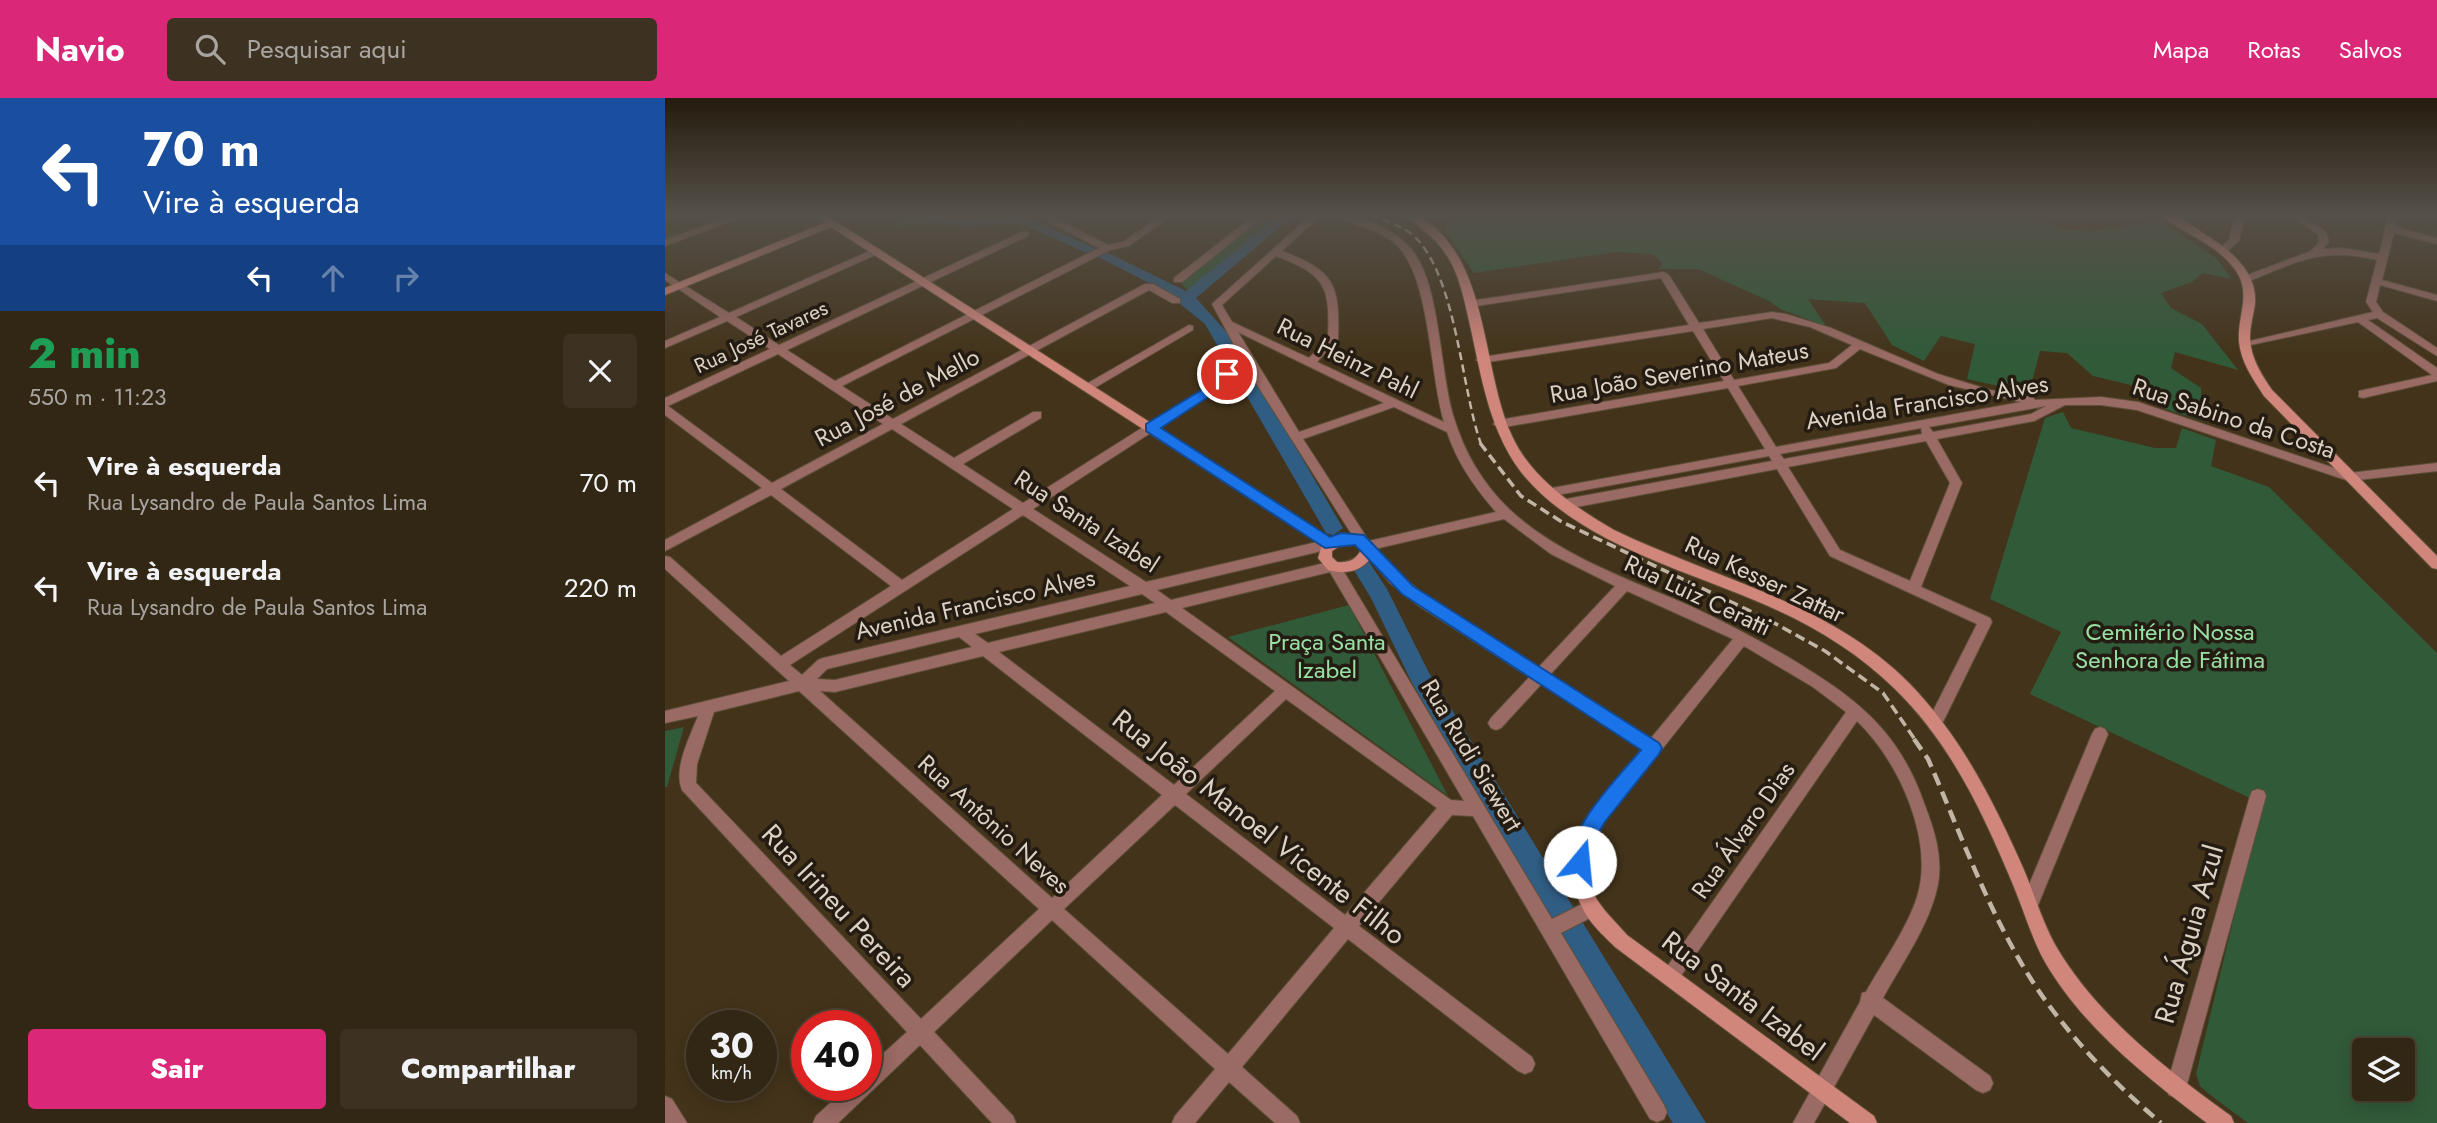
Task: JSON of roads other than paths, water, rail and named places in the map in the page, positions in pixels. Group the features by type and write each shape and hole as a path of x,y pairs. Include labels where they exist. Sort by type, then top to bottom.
{"street":[{"path":"665,292 739,262"},
{"path":"665,345 853,262"},
{"path":"894,262 1330,544"},
{"name":"Rua José Tavares","path":"665,406 965,262"},
{"path":"834,386 1079,262"},
{"path":"1178,280 1201,262"},
{"path":"1264,262 1217,304 1365,546 1408,590 1653,748"},
{"path":"1297,262 1321,273 1332,290 1333,338 1310,363"},
{"name":"Rua Luiz Ceratti","path":"1415,262 1425,290 1449,429 1476,478 1506,514 1555,550 1623,586 1742,638 1827,689 1856,711 1884,740 1906,776 1927,834 1933,871 1920,913 1869,1000 1803,1123"},
{"name":"Rua Kesser Zattar","path":"1456,262 1499,424 1518,460 1566,504 1621,539 1770,601 1836,635 1887,672 1935,721 1966,767 2042,937 2061,971 2126,1043 2176,1088 2224,1123"},
{"path":"2231,262 2246,279 2251,298 2244,330 2245,345 2254,373 2268,393 2437,564"},
{"path":"2246,279 2289,262"},
{"path":"2381,262 2371,302 2379,314 2437,354"},
{"path":"1469,304 1664,275 1835,553 1985,622 1935,721"},
{"name":"Rua Santa Izabel","path":"665,276 1143,588 1448,807"},
{"path":"2376,281 2437,298"},
{"name":"Rua José de Mello","path":"665,546 1149,286 1177,300"},
{"path":"2245,345 2379,314"},
{"path":"1482,360 1695,326 1780,316 1799,320 1933,376 2015,403 2033,411 2033,417"},
{"path":"2360,319 2437,374"},
{"name":"Rua Heinz Pahl","path":"1229,324 1449,429"},
{"path":"1087,387 1189,328"},
{"name":"Rua João Severino Mateus","path":"1499,424 1832,366 1859,345"},
{"path":"780,664 1227,379 1218,360"},
{"path":"2363,394 2437,374"},
{"path":"2015,403 2044,401"},
{"name":"Avenida Francisco Alves","path":"1552,492 1922,424 2015,403 2063,401"},
{"name":"Avenida Francisco Alves","path":"1566,504 2033,417 2063,401"},
{"name":"Rua Sabino da Costa","path":"2063,401 2112,401 2155,411 2349,477"},
{"path":"1296,437 1395,403"},
{"path":"665,406 902,587"},
{"path":"954,464 1037,415"},
{"path":"1913,590 1956,483 1922,424"},
{"path":"2349,477 2437,467"},
{"path":"1584,485 1581,494 1589,500"},
{"path":"1365,546 1358,564 1345,568 1333,566 1325,558 1330,544 1347,537 1365,546 1506,514"},
{"name":"Avenida Francisco Alves","path":"802,684 824,664 1330,544"},
{"name":"Rua Antônio Neves","path":"665,561 1290,1123"},
{"path":"1240,566 1243,587"},
{"name":"Avenida Francisco Alves","path":"665,717 802,684 835,686 1333,566"},
{"name":"Rua Rudi Siewert","path":"1333,566 1657,1112"},
{"path":"1496,723 1623,586"},
{"name":"Rua João Manoel Vicente Filho","path":"961,631 1525,1064"},
{"path":"1548,930 1590,909 1581,878 1581,846 1598,817 1742,638"},
{"path":"882,1068 1286,690"},
{"name":"Rua Irineu Pereira","path":"708,706 689,764 688,785 1006,1123"},
{"name":"Rua Álvaro Dias","path":"1670,977 1856,711"},
{"path":"2029,904 2100,734"},
{"name":"Rua Águia Azul","path":"2176,1088 2258,796"},
{"path":"1182,1123 1448,807 1476,809"},
{"name":"Rua Santa Izabel","path":"1590,909 1621,941 1867,1123"},
{"path":"1869,1000 1983,1083"},
{"path":"823,1123 847,1101"},
{"path":"665,1106 677,1123"}],"waterway":[{"path":"1116,262 1169,287 1210,320 1223,337 1333,528"},
{"path":"1189,296 1230,262"},
{"path":"1362,567 1380,595 1420,677 1642,1050 1691,1123"}],"railway":[{"path":"1432,262 1449,305 1481,444"},
{"path":"1480,443 1521,496 1562,522 1767,619 1825,651 1883,693 1916,741"},
{"path":"1914,739 1928,759 1999,922 2034,983 2091,1057 2161,1123"}],"park label":[{"name":"Cemitério Nossa Senhora de Fátima","path":"2170,645"},
{"name":"Praça Santa Izabel","path":"1327,655"}]}
